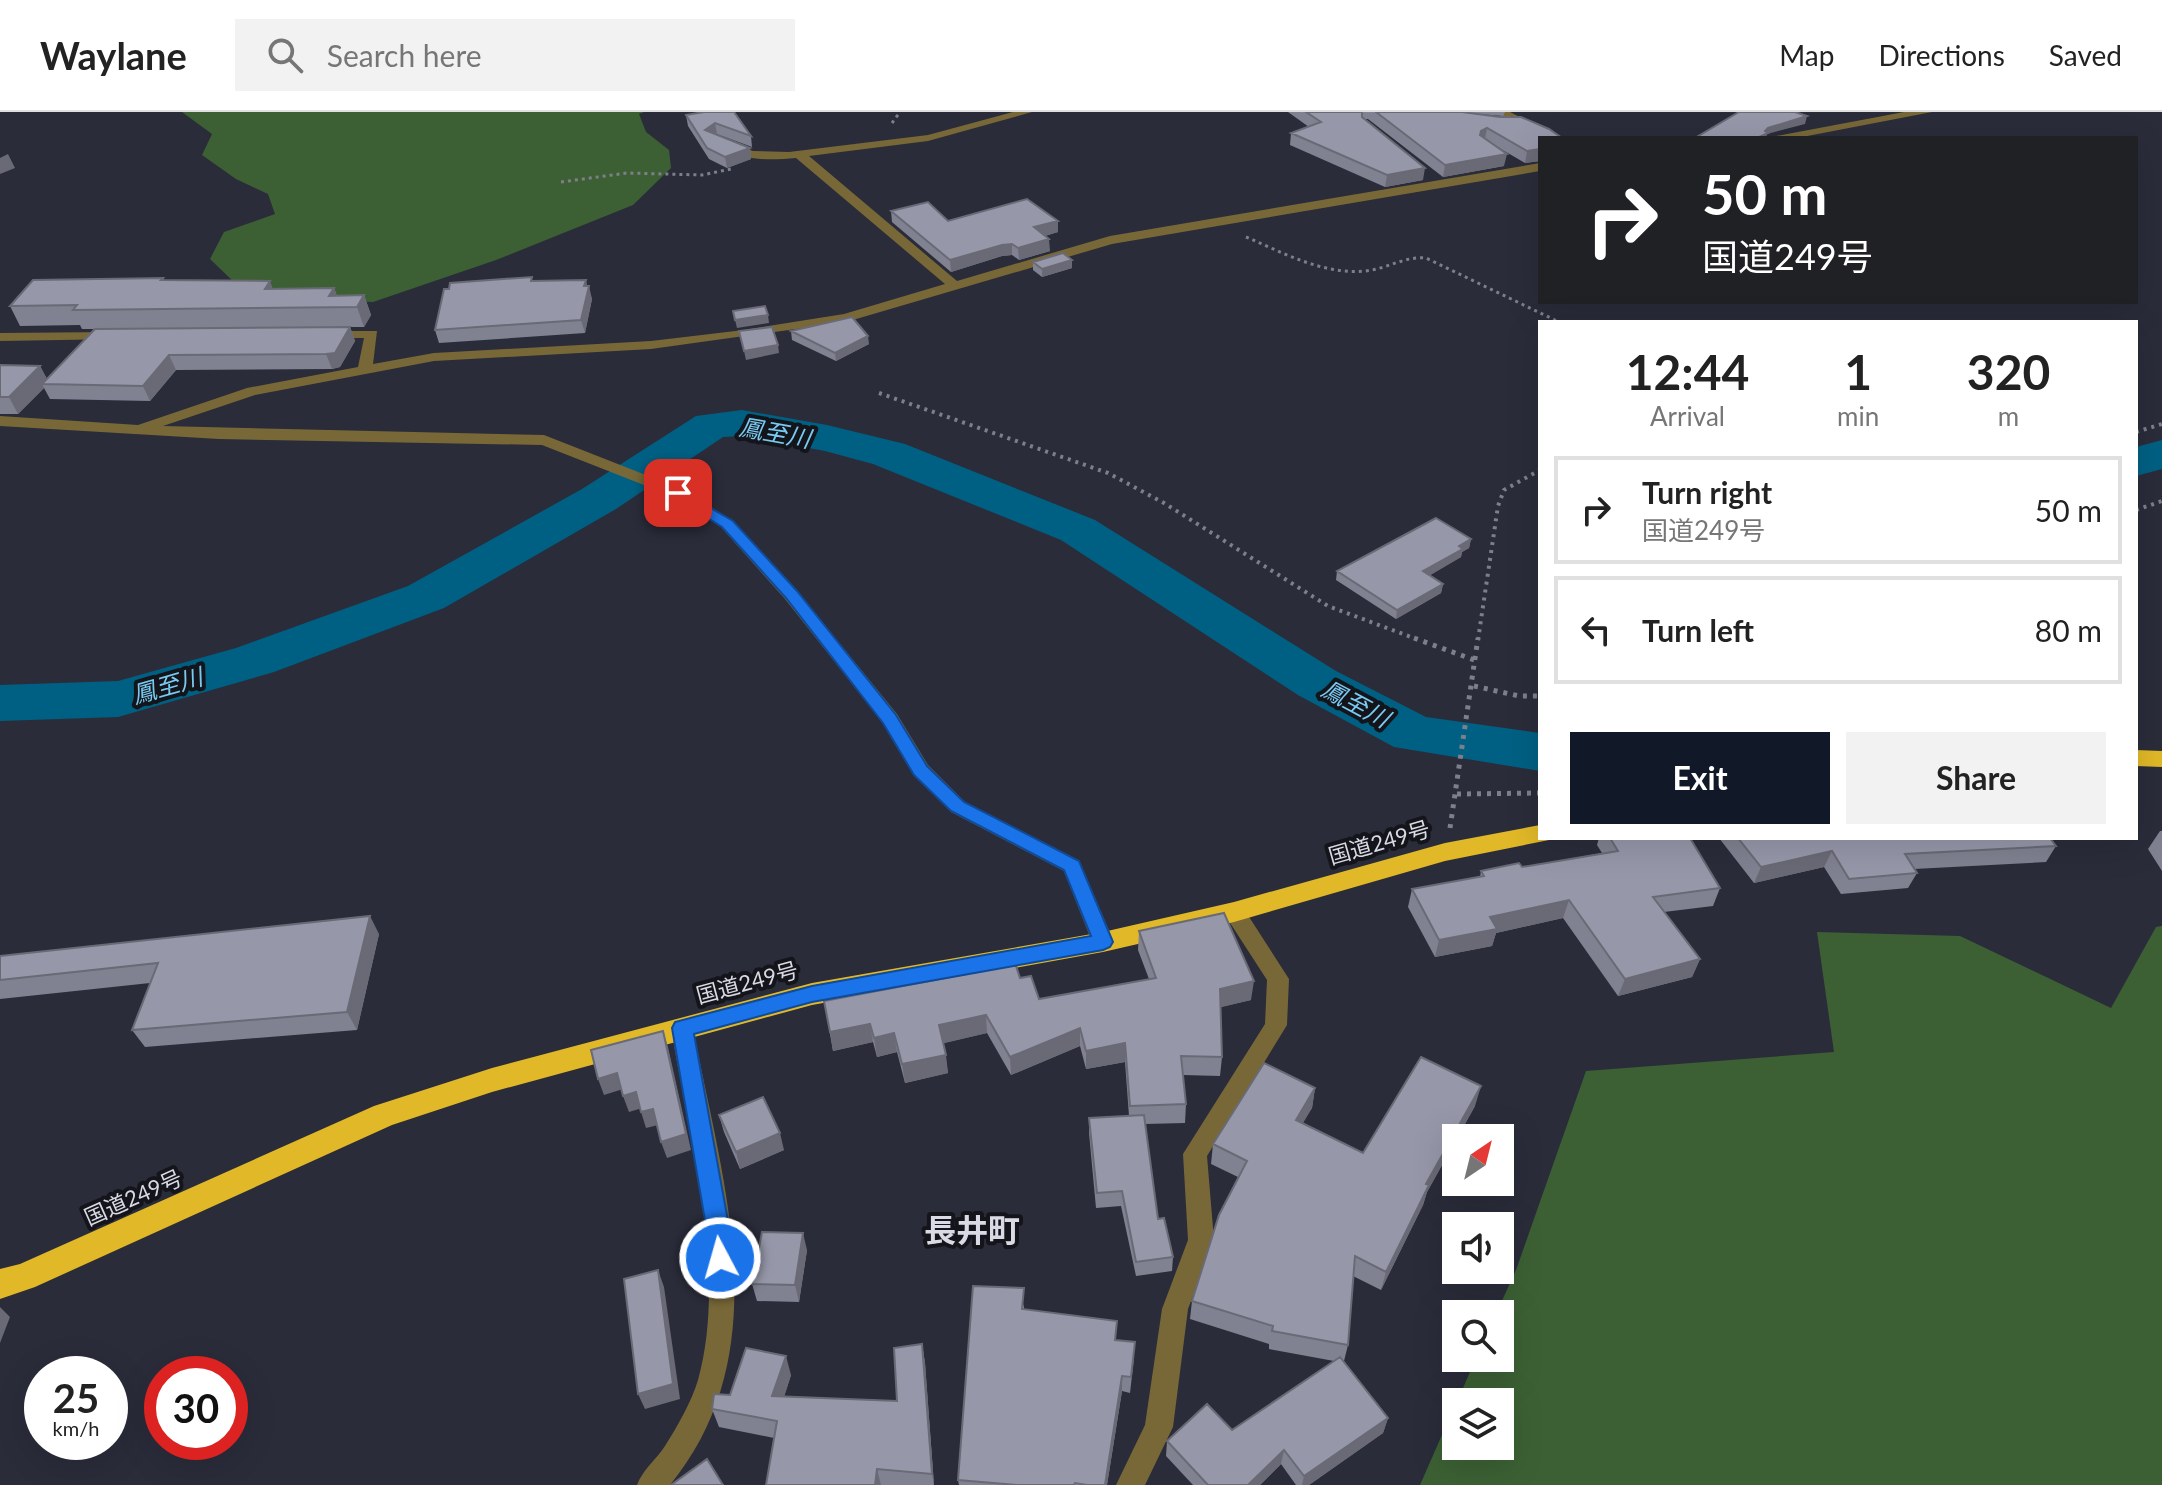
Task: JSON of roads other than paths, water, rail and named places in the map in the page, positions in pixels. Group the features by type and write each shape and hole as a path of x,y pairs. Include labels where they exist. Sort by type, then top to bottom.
{"highway":[{"path":"2138,758 2162,759"},
{"name":"国道249号","path":"0,1284 24,1277 384,1115 492,1080 812,994 1103,942 1234,912 1445,852 1538,834"}],"street":[{"path":"716,140 737,152 766,158 928,138 1026,112"},
{"path":"1789,136 1924,112"},
{"path":"1499,118 1519,122 1550,136"},
{"path":"799,154 955,286"},
{"path":"1510,162 1522,170"},
{"path":"140,429 252,391 434,357 651,345 756,333 846,318 1110,240 1538,167"},
{"path":"1428,174 1440,184"},
{"path":"311,335 372,334 365,368"},
{"path":"0,337 126,336"},
{"path":"0,421 219,434 544,440 678,493 727,524 791,595 890,719 921,770 958,807 1072,866 1103,942"},
{"path":"1130,1485 1159,1427 1175,1309 1201,1240 1195,1154 1276,1025 1278,979 1234,912"},
{"path":"651,1485 675,1456 711,1384 723,1312 719,1232 682,1028"}],"waterway":[{"name":"鳳至川","path":"0,703 118,699 255,660 426,597 599,499 712,425 742,423 827,438 889,454 1078,530 1317,683 1414,734 1538,752"},
{"name":"鳳至川","path":"2138,461 2162,454"}],"district":[{"name":"長井町","path":"972,1229"}]}
